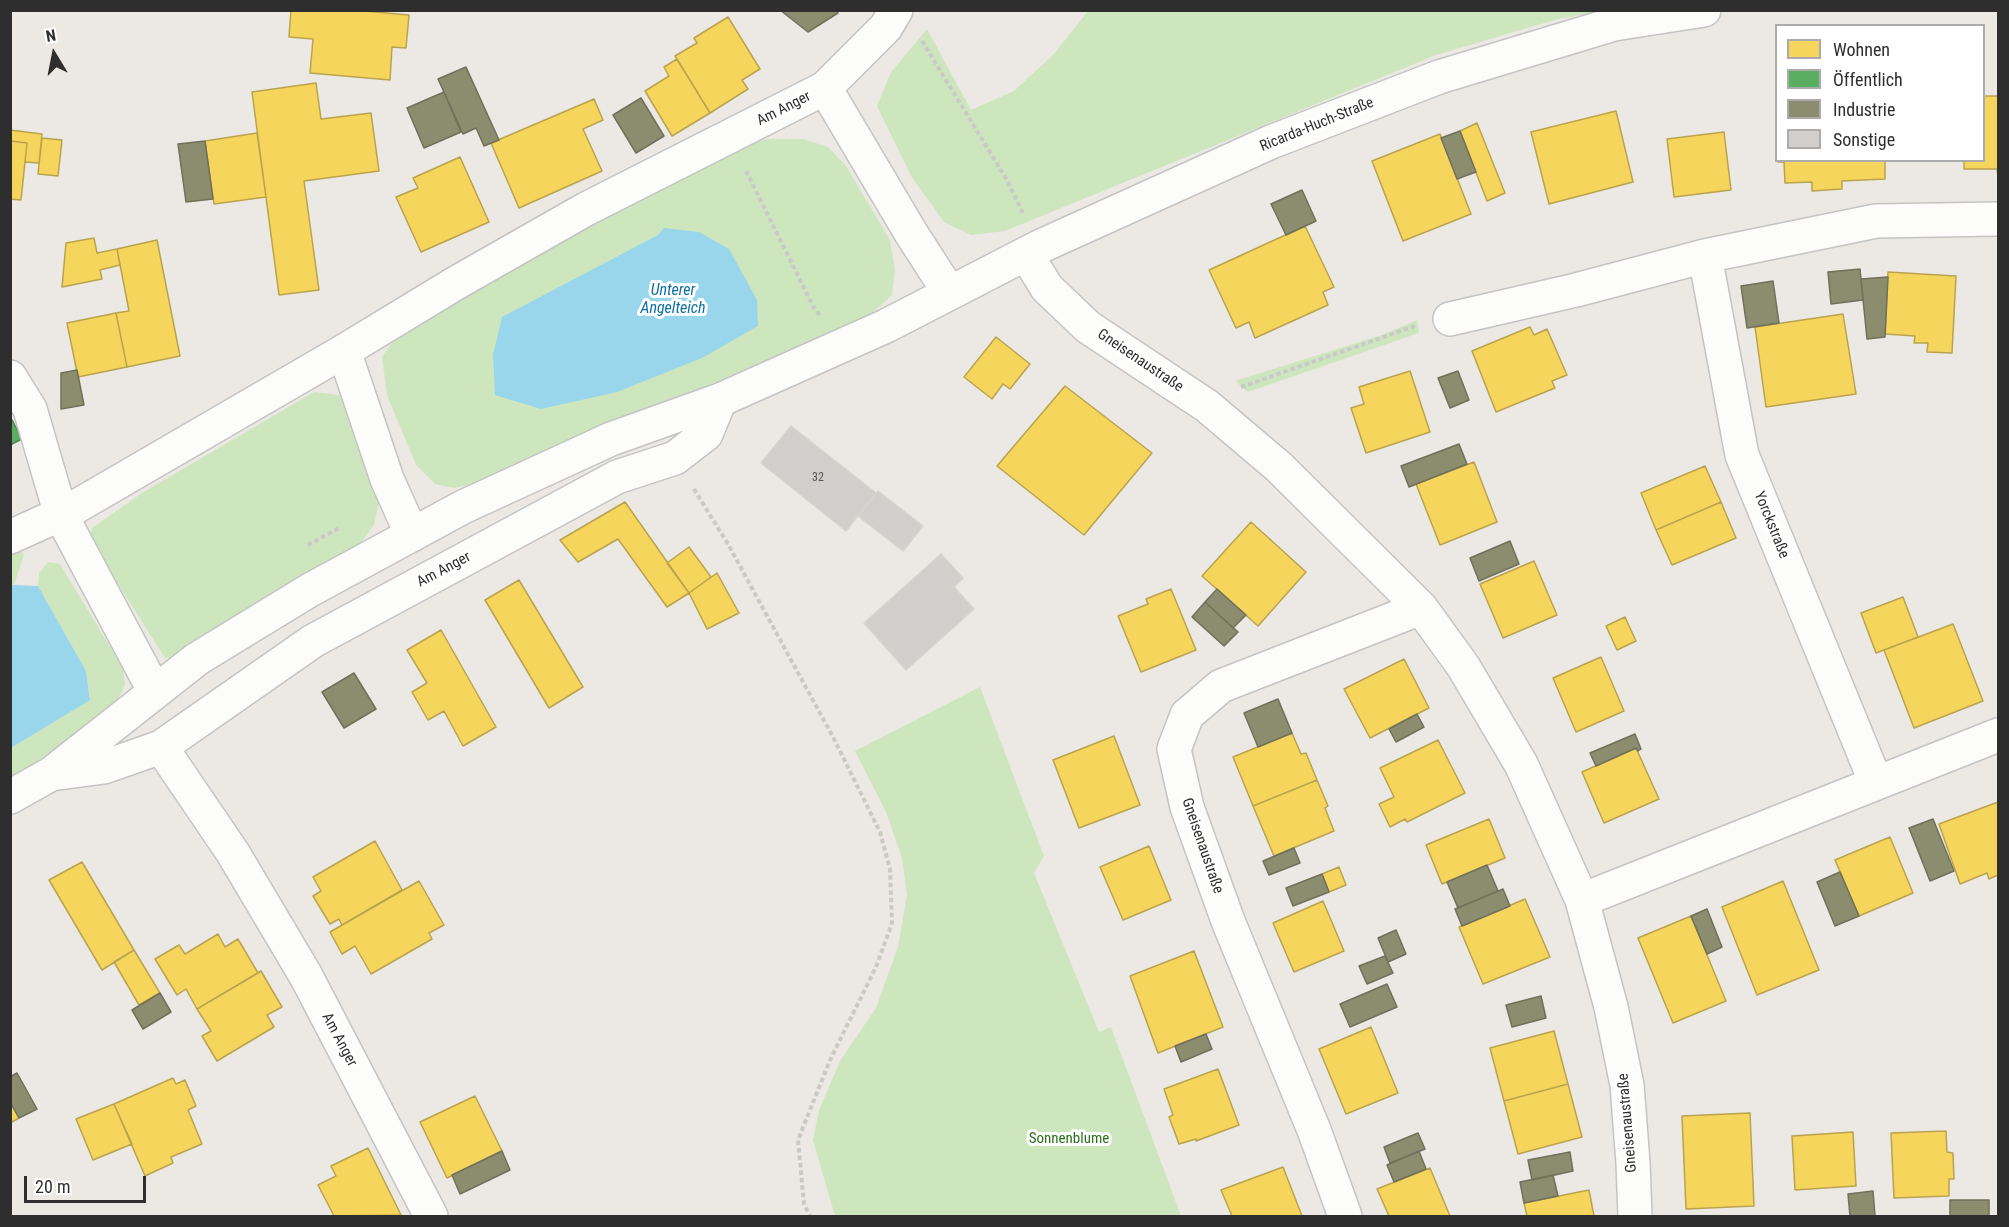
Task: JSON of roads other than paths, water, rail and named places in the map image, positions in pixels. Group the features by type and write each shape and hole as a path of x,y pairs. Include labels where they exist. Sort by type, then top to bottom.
{"street":[{"name":"Ricarda-Huch-Straße","path":"949,292 1033,250 1271,142 1439,77 1614,24 1704,10"},
{"path":"825,87 886,27 907,21"},
{"name":"Am Anger","path":"10,537 61,515 586,209 825,87 911,233 949,292 886,326 720,400 611,439 463,507 310,590 197,659 51,774 10,797"},
{"path":"1450,319 1576,290 1705,256 1876,221 1998,219"},
{"name":"Gneisenaustraße","path":"1033,250 1047,288 1088,327 1207,406 1279,467 1421,608 1463,666 1521,764 1582,900 1611,1007 1627,1085 1635,1216"},
{"name":"Yorckstraße","path":"1705,256 1742,455 1876,783"},
{"path":"344,351 387,479 412,535"},
{"path":"10,377 30,409 61,515 155,692"},
{"name":"Am Anger","path":"51,774 104,767 161,747 313,641 617,477 675,458 706,434 720,400"},
{"name":"Gneisenaustraße","path":"1345,1216 1314,1130 1228,921 1187,807 1174,749 1187,716 1221,686 1421,608"},
{"path":"1582,900 1998,735"},
{"name":"Am Anger","path":"161,747 233,853 306,976 431,1216"}],"water":[{"name":"Unterer Angelteich","path":"664,228 699,232 729,249 757,300 758,326 702,358 617,392 541,409 495,395 493,355 502,317 658,235"},
{"path":"14,585 38,586 86,671 90,700 11,748 10,587"}],"park label":[{"name":"Sonnenblume","path":"1069,1139"}]}
